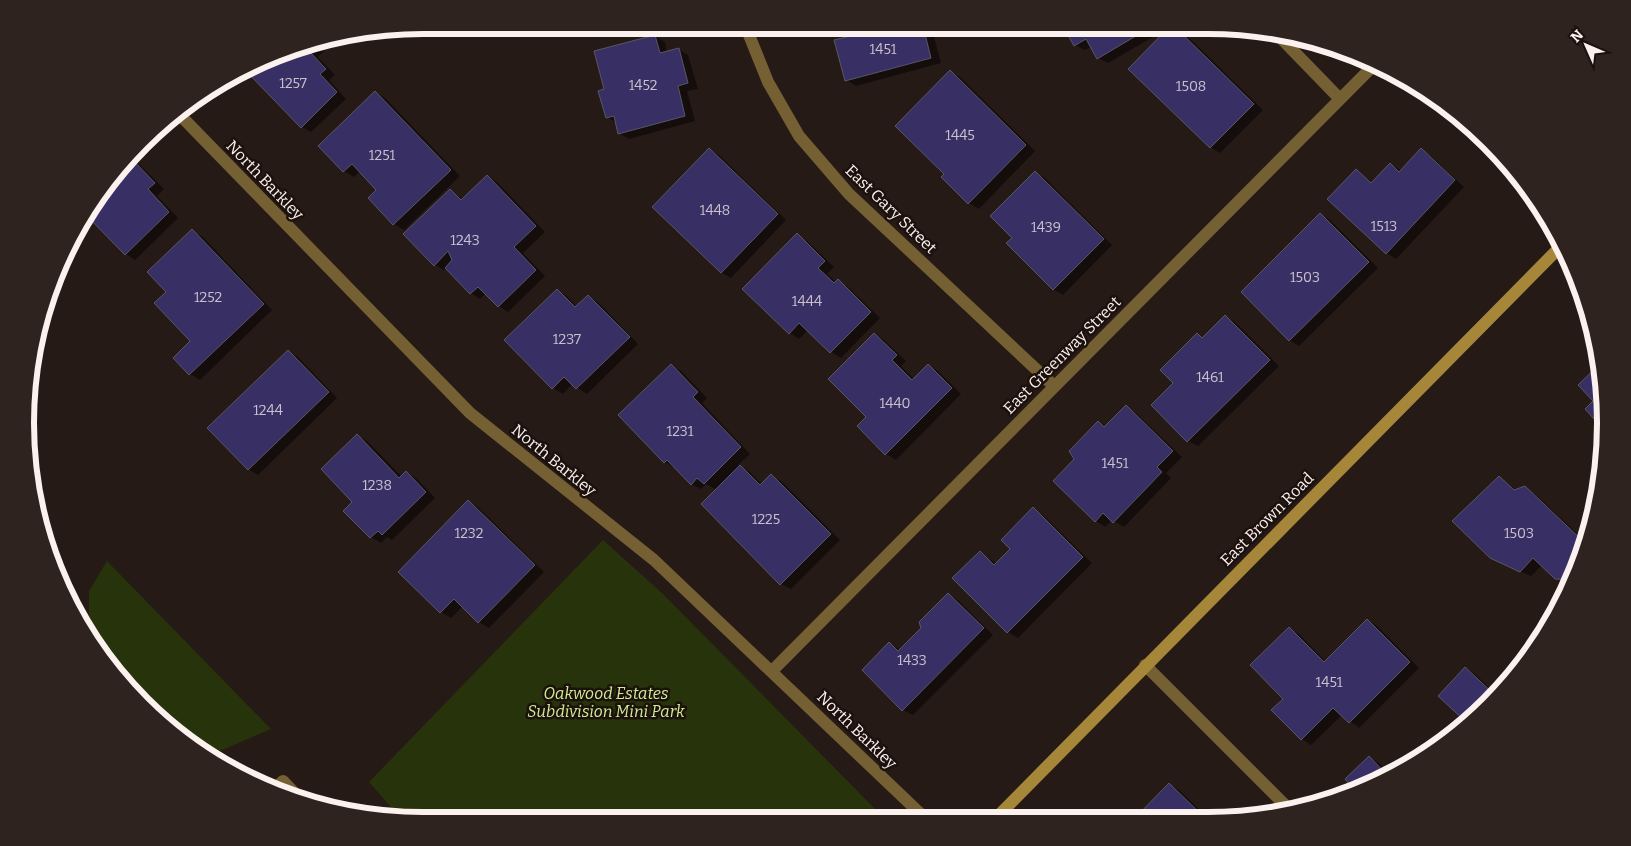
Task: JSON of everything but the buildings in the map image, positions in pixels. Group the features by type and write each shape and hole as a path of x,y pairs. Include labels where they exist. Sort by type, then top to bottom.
{"main road":[{"name":"East Brown Road","path":"1002,812 1557,250"}],"street":[{"name":"East Gary Street","path":"749,34 768,82 799,136 849,194 1054,386"},
{"path":"1284,41 1339,98"},
{"name":"East Greenway Street","path":"772,671 1370,69"},
{"name":"North Barkley","path":"181,118 470,413 654,560 919,812"},
{"path":"1145,665 1285,805"}],"green space":[{"name":"Oakwood Estates Subdivision Mini Park","path":"603,540 663,594 878,812 398,811 394,811 369,782"},
{"path":"107,561 271,729 216,753 186,732 166,716 130,680 99,639 89,623 89,591"}]}
